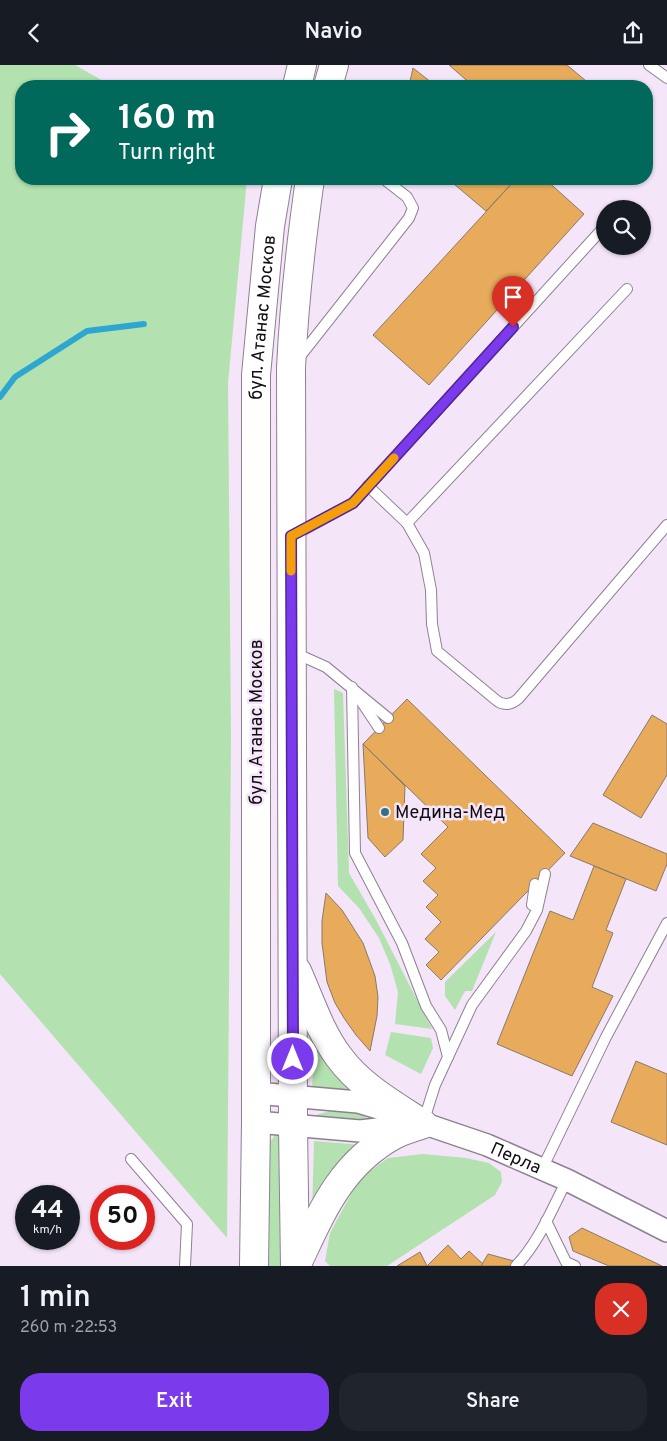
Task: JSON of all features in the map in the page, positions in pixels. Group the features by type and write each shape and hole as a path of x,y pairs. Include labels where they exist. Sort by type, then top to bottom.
{"main road":[{"path":"298,80 302,65"},
{"path":"330,80 334,65"},
{"name":"бул. Атанас Москов","path":"254,1266 256,1122 256,375 268,236 277,185"},
{"name":"бул. Атанас Москов","path":"296,1266 293,1125 291,368 300,246 309,185"},
{"path":"293,962 330,1044 340,1059 382,1097 423,1124"},
{"path":"296,1266 334,1190 348,1173 362,1159 395,1135 423,1124"}],"street":[{"name":"Перла","path":"256,1093 358,1102 487,1145 567,1180 667,1231"},
{"path":"256,1122 360,1131 423,1124"}],"lane":[{"path":"649,65 667,79"},
{"path":"291,368 409,218 413,208 408,197 392,185"},
{"path":"291,536 353,503 596,236"},
{"path":"407,523 627,289"},
{"path":"368,486 407,523 424,553 431,591 432,625 438,651 496,700 505,704 518,699 667,525"},
{"path":"292,651 326,667 388,718"},
{"path":"352,687 379,728"},
{"path":"352,687 355,853 402,943 426,1006 441,1030 448,1057"},
{"path":"423,1124 435,1085 472,1005 526,931 537,910 545,873"},
{"path":"510,954 532,906 535,884"},
{"path":"542,1169 606,1037 667,923"},
{"path":"131,1159 186,1223 185,1266"},
{"path":"516,1266 524,1258 546,1221 567,1180"},
{"path":"546,1221 566,1262 575,1266"}],"green space":[{"path":"0,65 75,65 101,80 15,80 15,185 246,185 228,383 231,737 227,1238 0,974"},
{"path":"334,689 343,693 349,873 376,920 432,1029 395,1024 398,992 390,964 379,938 359,908 338,886"},
{"path":"496,932 472,991 465,991 455,1010 445,996 445,982"},
{"path":"391,1032 431,1038 433,1048 421,1074 385,1055"},
{"path":"315,1035 362,1091 312,1088"},
{"path":"330,1111 357,1112 368,1119 354,1123 335,1123 316,1115"},
{"path":"283,1124 295,1266 254,1266 268,1145"},
{"path":"314,1141 362,1145 312,1213"},
{"path":"423,1154 466,1158 489,1163 501,1172 502,1182 495,1195 387,1266 330,1266 325,1261 330,1233 356,1185 370,1171 388,1158"}],"building":[{"path":"449,65 567,65 585,80 466,80"},
{"path":"413,68 428,80 410,80"},
{"path":"455,185 510,185 486,211"},
{"path":"510,185 552,185 584,214 429,385 373,335"},
{"path":"407,699 565,853 441,980 426,965 439,952 425,939 441,922 426,907 438,895 423,881 436,868 421,854 448,827 363,744"},
{"path":"652,715 667,724 667,775 641,818 603,795"},
{"name":"Медина-Мед","path":"363,744 405,786 403,840 385,857 368,838"},
{"path":"593,823 667,854 667,864 656,891 570,856"},
{"path":"594,866 626,879 606,930 613,933 592,987 613,996 572,1076 497,1044 550,911 573,920"},
{"path":"326,893 342,910 363,943 375,976 378,997 377,1016 370,1051 344,1018 335,1003 327,982 322,943 322,921"},
{"path":"636,1061 667,1074 667,1145 611,1122"},
{"path":"582,1228 662,1266 609,1266 573,1251 569,1237"},
{"path":"448,1245 461,1259 469,1251 483,1264 481,1266 427,1266"},
{"path":"420,1252 427,1266 397,1266"},
{"path":"488,1254 525,1264 523,1266 481,1266"}],"waterway":[{"path":"0,397 15,377 87,331 144,324"}],"slow traffic":[{"path":"291,571 291,536 353,503 394,458"}],"place":[{"name":"Медина-Мед","path":"385,812"}],"route":[{"path":"293,1059 291,536 353,503 513,327"}]}
